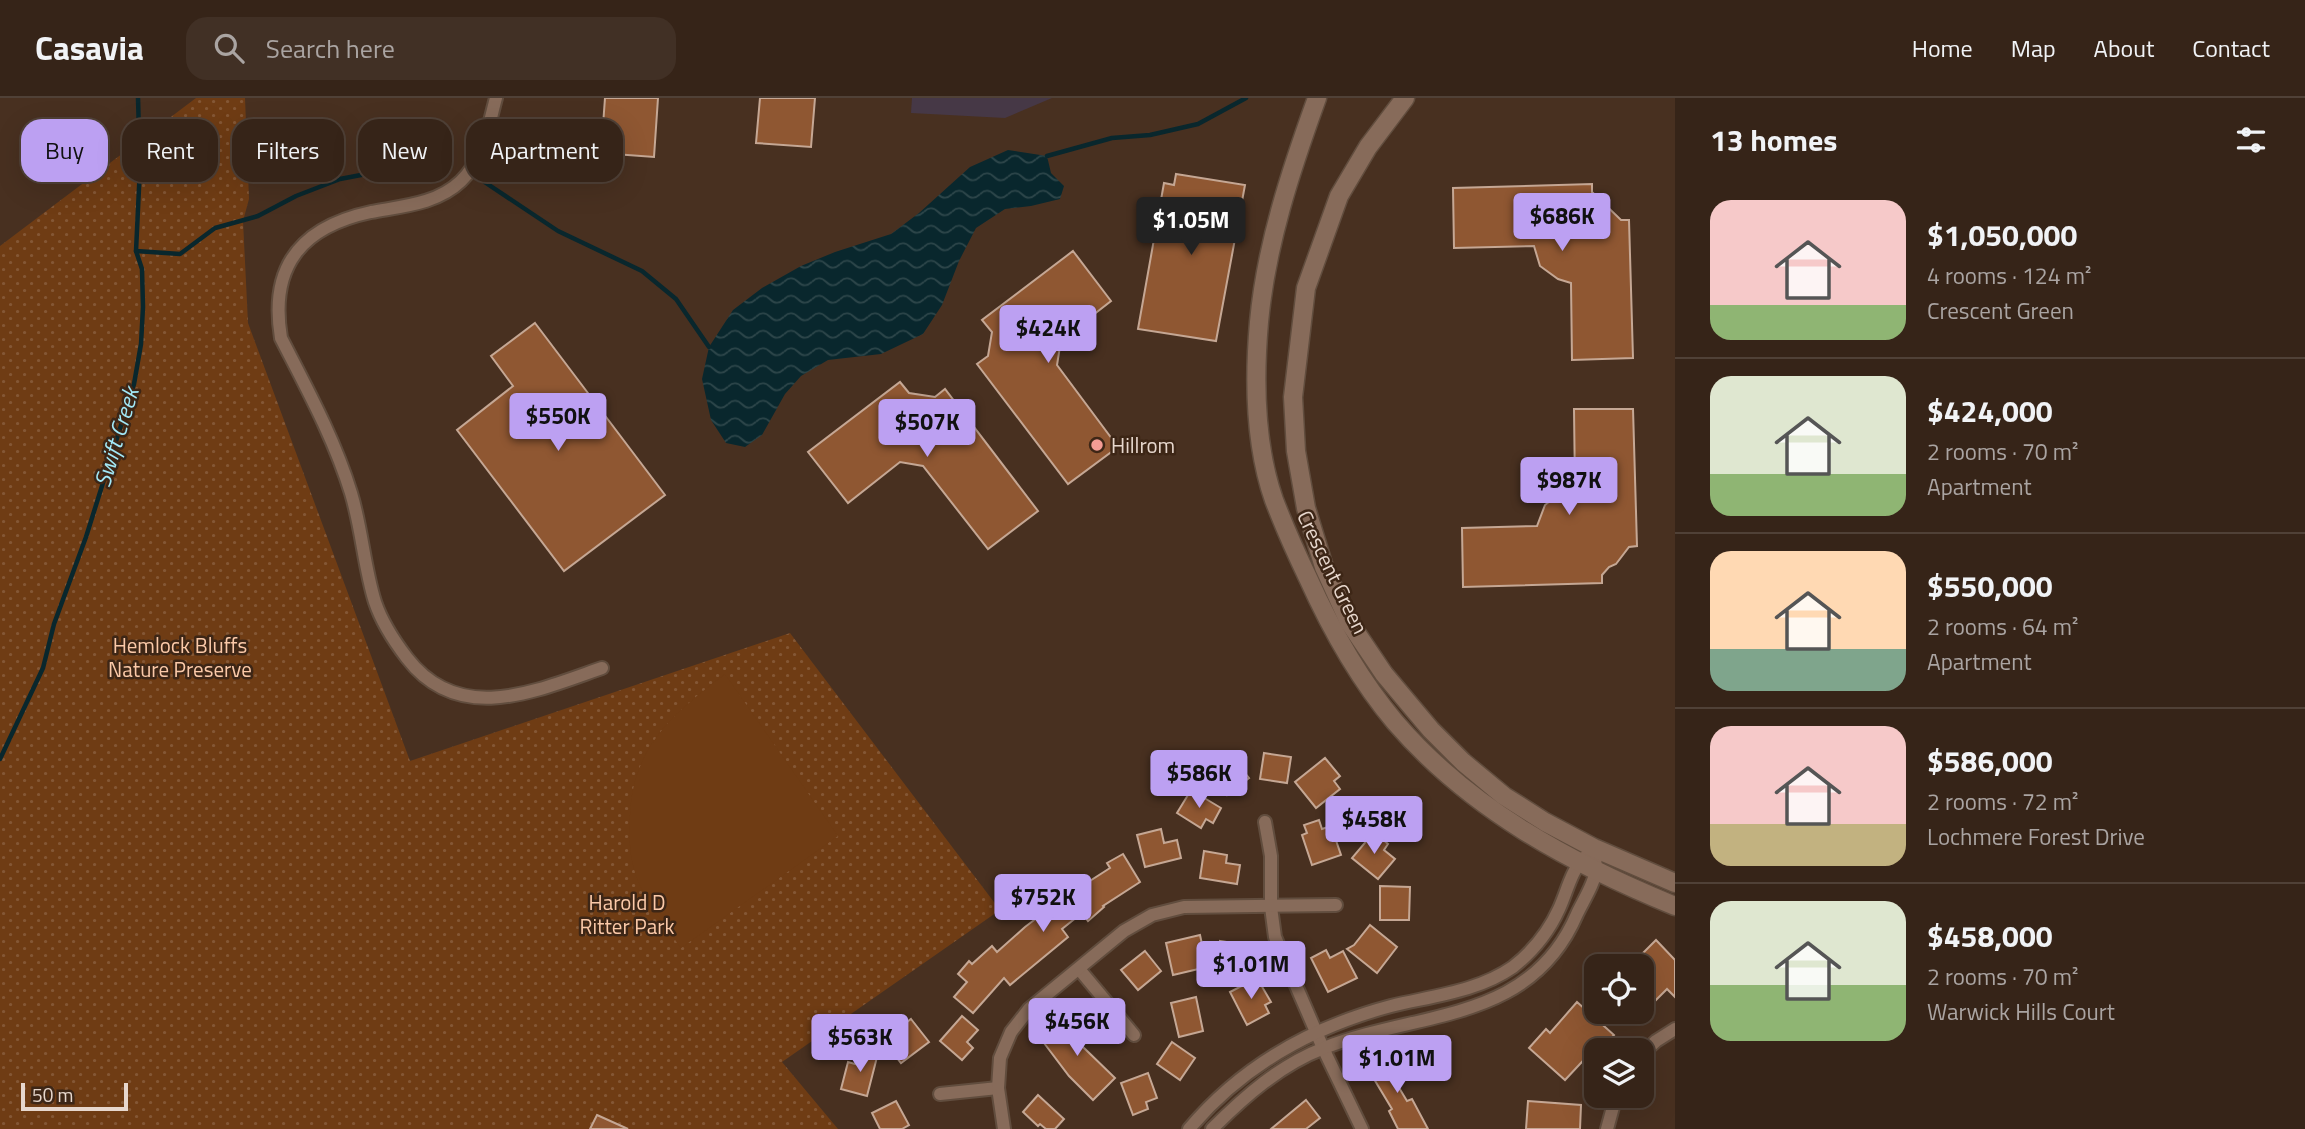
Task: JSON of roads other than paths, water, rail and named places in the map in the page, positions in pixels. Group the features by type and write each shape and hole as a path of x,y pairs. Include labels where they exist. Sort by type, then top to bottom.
{"street":[{"path":"496,98 477,162 461,182 448,191 413,205 338,220 319,231 299,249 288,265 279,290 278,319 281,338 336,448 356,513 376,604 397,644 413,665 446,690 478,698 522,694 602,668"},
{"name":"Crescent Green","path":"1317,98 1275,230 1261,302 1257,365 1260,428 1274,499 1301,564 1358,672 1395,722 1475,797 1548,847 1596,872 1675,906"},
{"name":"Crescent Green","path":"1405,98 1368,147 1339,196 1322,237 1306,288 1293,397 1296,452 1306,508 1324,568 1349,622 1384,674 1463,762 1504,796 1594,848 1675,883"},
{"path":"1265,822 1275,937 1362,1129"},
{"path":"1189,1129 1245,1074 1277,1052 1317,1031 1390,1007 1477,985 1506,971 1530,952 1545,933 1558,911 1578,863 1594,848"},
{"path":"1212,1129 1262,1083 1323,1048 1381,1029 1483,1005 1517,987 1546,964 1561,944 1596,872 1594,848"},
{"path":"1004,1129 998,1088 1000,1058 1011,1032 1029,1009 1137,922 1166,910 1184,907 1336,905"},
{"path":"1079,969 1135,1035"},
{"path":"1654,1043 1675,1029"},
{"path":"940,1094 998,1088"},
{"path":"1607,1129 1613,1108"}],"water":[{"path":"1008,150 1047,156 1051,173 1064,186 1060,199 1005,209 976,228 959,261 942,305 923,334 881,354 828,360 801,376 785,394 762,435 745,447 726,443 711,420 702,379 709,347 733,310 762,288 801,266 891,234 970,167"}],"waterway":[{"name":"Swift Creek","path":"0,759 43,668 54,624 86,537 134,384 141,344 143,307 142,269 136,251 140,167 138,98"},
{"path":"1047,156 1112,138 1150,135 1198,124 1246,98"},
{"path":"136,251 180,254 215,228 258,216 296,196 340,179 358,176"},
{"path":"484,182 558,231 642,271 676,299 709,347"}],"place":[{"name":"Hillrom","path":"1097,445"}],"park label":[{"name":"Hemlock Bluffs Nature Preserve","path":"180,657"},
{"name":"Harold D Ritter Park","path":"627,914"}]}
